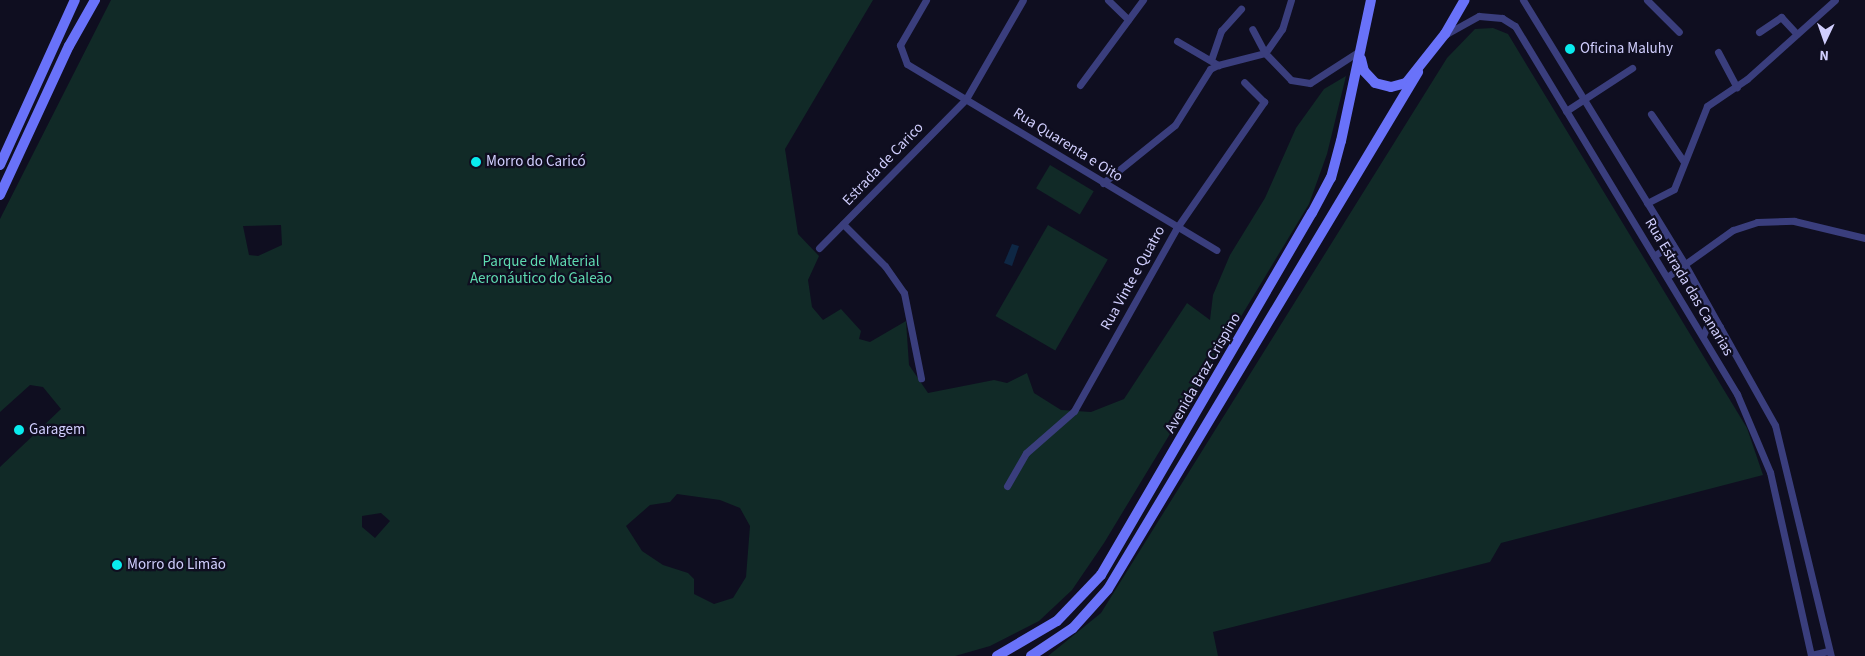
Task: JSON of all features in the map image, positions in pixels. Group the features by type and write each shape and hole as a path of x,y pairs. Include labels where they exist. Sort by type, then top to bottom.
{"main road":[{"path":"0,165 76,0"},
{"path":"0,195 69,46 95,0"},
{"name":"Avenida Braz Crispino","path":"998,656 1034,638 1074,607 1110,559 1331,178 1361,53 1371,0"},
{"name":"Avenida Braz Crispino","path":"1031,656 1074,628 1108,589 1418,72 1445,34 1465,0"},
{"path":"1361,53 1364,71 1383,86 1399,86 1418,72"}],"street":[{"name":"Rua Quarenta e Oito","path":"926,0 900,45 906,64 1176,229 1216,250"},
{"name":"Estrada de Carico","path":"819,248 966,99 1022,0"},
{"path":"1108,0 1128,19"},
{"path":"1080,85 1143,0"},
{"path":"1103,183 1175,125 1210,69 1218,65 1265,53 1282,29 1291,0"},
{"name":"Rua Estrada das Canarias","path":"1523,0 1684,263 1775,425 1830,654"},
{"path":"1648,0 1679,32"},
{"path":"1647,203 1674,188 1707,106 1737,87 1835,0"},
{"path":"1211,60 1220,30 1241,9"},
{"path":"1759,32 1781,17 1797,34"},
{"name":"Rua Estrada das Canarias","path":"1445,34 1466,19 1502,18 1515,26 1703,336 1760,442 1811,656"},
{"path":"1252,28 1265,53 1291,80 1304,84 1361,53"},
{"path":"1177,41 1218,65"},
{"path":"1718,52 1737,87"},
{"path":"1566,111 1632,68"},
{"name":"Rua Vinte e Quatro","path":"1007,486 1026,453 1074,411 1176,229 1264,102 1244,82"},
{"path":"1651,114 1684,162"},
{"path":"1667,277 1684,263 1733,230 1757,222 1794,221 1865,238"},
{"path":"843,224 885,266 904,293 921,378"},
{"path":"1654,256 1672,244"},
{"path":"1703,336 1707,326 1720,327"},
{"path":"1811,656 1830,654"}],"green space":[{"name":"Parque de Material Aeronáutico do Galeão","path":"111,0 873,0 785,149 798,234 819,256 808,280 812,307 823,320 841,309 861,331 859,339 870,342 906,321 909,365 928,393 994,380 1007,383 1027,373 1034,393 1061,410 1091,412 1124,399 1187,303 1210,320 1213,295 1230,255 1265,198 1296,128 1324,89 1346,76 1327,154 1309,204 1104,543 1072,590 1039,621 990,646 955,656 0,656 0,467 61,409 43,387 30,385 0,412 0,219","holes":["281,225 282,245 258,256 249,255 243,226","677,494 720,500 740,508 750,526 746,577 733,598 714,604 694,594 694,579 688,573 663,565 642,551 626,526 650,505 670,502","381,513 390,521 375,538 362,527 362,516"]},
{"path":"1493,28 1508,34 1747,428 1763,475 1501,543 1490,562 1213,632 1218,656 1048,656 1101,613 1447,58 1475,29"},
{"path":"1050,165 1094,191 1080,214 1036,188"},
{"path":"1048,225 1108,260 1055,350 996,316"}],"water":[{"path":"1012,244 1019,246 1012,266 1004,263"}],"place":[{"name":"Oficina Maluhy","path":"1570,49"},
{"name":"Morro do Caricó","path":"476,162"},
{"name":"Garagem","path":"19,430"},
{"name":"Morro do Limão","path":"117,565"}]}
